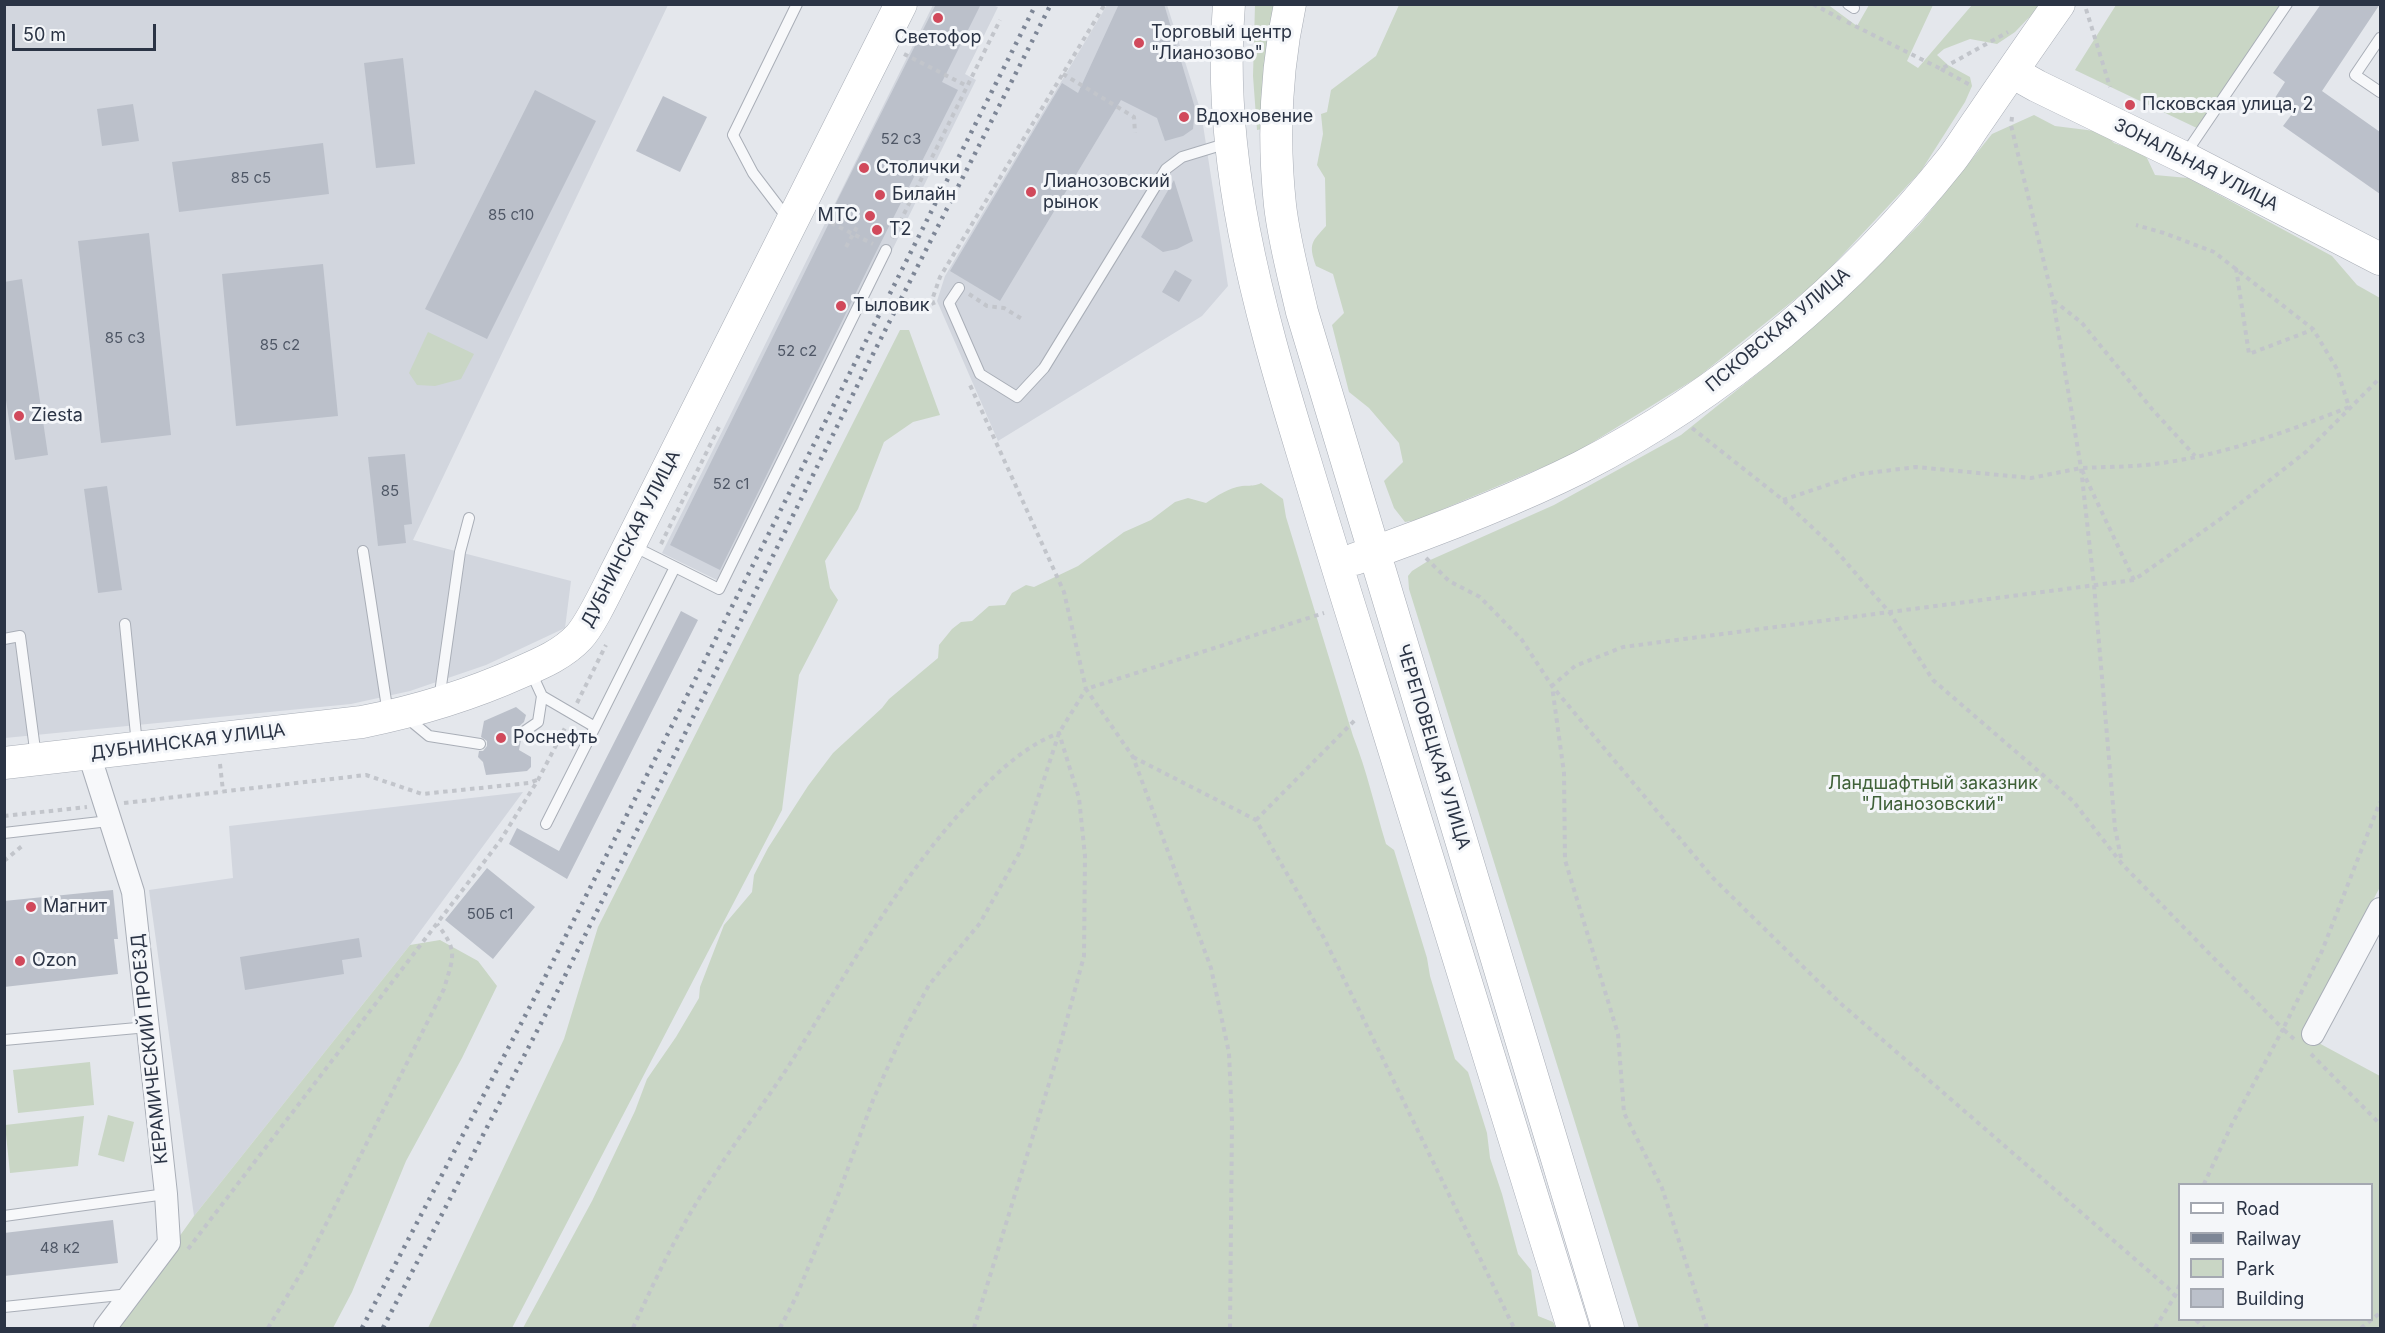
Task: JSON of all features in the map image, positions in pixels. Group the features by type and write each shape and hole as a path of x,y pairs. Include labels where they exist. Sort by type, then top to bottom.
{"main road":[{"name":"ДУБНИНСКАЯ УЛИЦА","path":"4,763 362,722 395,715 485,688 568,648 582,634 630,545 902,4"},
{"path":"1229,4 1227,35 1231,141 1247,249 1263,321 1573,1329"},
{"name":"ЧЕРЕПОВЕЦКАЯ УЛИЦА","path":"1290,4 1280,66 1277,161 1280,205 1302,312 1608,1329"},
{"name":"ПСКОВСКАЯ УЛИЦА","path":"1337,566 1533,491 1574,471 1675,411 1725,378 1824,296 1868,254 1952,159 2012,72 2072,7"},
{"name":"ЗОНАЛЬНАЯ УЛИЦА","path":"2012,72 2183,157 2380,260"}],"street":[{"name":"КЕРАМИЧЕСКИЙ ПРОЕЗД","path":"89,754 133,892 166,1194 169,1243 105,1329"},
{"path":"2313,1034 2380,909"}],"lane":[{"path":"791,223 753,173 733,135 797,4"},
{"path":"2183,157 2287,4"},
{"path":"2380,38 2355,75 2380,92"},
{"path":"959,288 949,303 980,374 1017,397 1044,368 1166,169 1182,157 1231,141"},
{"path":"630,545 719,589 886,250"},
{"path":"438,703 460,552 469,518"},
{"path":"363,551 395,715 429,736 480,744"},
{"path":"546,824 675,567"},
{"path":"125,624 138,749"},
{"path":"4,639 20,636 37,760"},
{"path":"522,733 538,722 542,696 529,668"},
{"path":"542,696 595,727"},
{"path":"4,833 105,810"},
{"path":"4,1040 148,1027"},
{"path":"4,1216 166,1194"},
{"path":"4,1307 132,1294"}],"path":[{"path":"937,311 932,300 940,277 1105,4"},
{"path":"1813,4 1977,88"},
{"path":"2072,7 2110,87"},
{"path":"822,219 886,250 1000,20"},
{"path":"1941,69 2009,32 2003,42"},
{"path":"904,54 967,86"},
{"path":"929,66 932,59"},
{"path":"933,77 937,70"},
{"path":"1063,75 1134,117 1135,133"},
{"path":"2013,111 2011,124 2053,300 2081,468 2094,585 2115,828 2122,864"},
{"path":"2136,225 2214,252 2313,329 2337,369 2349,407"},
{"path":"846,247 857,227"},
{"path":"2236,267 2249,354 2313,329"},
{"path":"940,277 987,306 1004,308 1022,319"},
{"path":"2053,300 2082,323 2152,409 2195,456"},
{"path":"1552,687 1575,666 1623,647 2134,580 2219,520 2307,451 2380,378"},
{"path":"970,384 1064,592 1086,689 1133,758 1211,968 1229,1053 1232,1121 1230,1329"},
{"path":"1783,500 1860,474 1916,467 2031,478 2081,468 2146,465 2195,456 2283,433 2349,407"},
{"path":"1685,422 1783,500 1832,546 1890,613 1933,680 2073,801 2122,864 2283,1029 2232,1124 2205,1183"},
{"path":"2081,468 2134,580"},
{"path":"1423,550 1428,561 1434,564 1449,581 1480,597 1522,640 1552,687 1713,878 1839,1002 2178,1299"},
{"path":"780,1329 796,1297 837,1198 873,1100 904,1031 929,984 980,923 1021,850 1059,733 1086,689 1324,613"},
{"path":"1552,687 1564,773 1565,860 1618,1034 1624,1113 1662,1188 1707,1329"},
{"path":"1256,820 1356,719"},
{"path":"633,1329 657,1276 709,1182 786,1069 895,894 937,837 978,792 1009,763 1038,741 1059,733"},
{"path":"974,1329 1055,1064 1084,956 1085,856 1079,798 1059,733"},
{"path":"1133,758 1256,820 1323,938 1514,1329"},
{"path":"220,764 223,791"},
{"path":"4,816 105,810 223,791 366,775 422,794 529,783 538,780"},
{"path":"268,1329 304,1268 444,989 453,957 451,942 437,924"},
{"path":"2155,1329 2178,1289"}],"shaded area":[{"path":"4,5 668,5 413,540 571,581 565,628 486,665 410,691 351,704 5,738"},
{"path":"933,5 992,5 998,7 965,74 976,80 727,585 662,553"},
{"path":"1107,5 1167,5 1201,112 1228,286 1202,316 998,441 937,301 945,276"},
{"path":"523,792 410,945 194,1216 149,890 233,878 229,826"}],"green space":[{"path":"1827,4 1857,26 1869,5 1933,5 1907,61 1918,68 1972,5 2041,5 2015,32 1997,44 1970,39 1944,49 1937,55 1948,65 1970,77 1972,86 1965,102 1921,171 1819,280 1698,377 1572,455 1417,520 1405,522 1394,508 1384,481 1403,462 1399,443 1369,408 1349,392 1332,325 1344,313 1333,274 1316,266 1312,252 1313,243 1326,226 1325,178 1317,165 1323,134 1321,114 1327,112 1331,90 1376,56 1399,5"},
{"path":"1255,5 1277,5 1263,129 1257,130 1253,76"},
{"path":"2116,5 2287,5 2201,130 2075,70"},
{"name":"Ландшафтный заказник \"Лианозовский\"","path":"2034,115 2055,126 2103,132 2114,143 2140,152 2147,158 2155,175 2188,178 2332,256 2357,285 2380,298 2380,887 2302,1034 2380,1076 2380,1328 1639,1328 1409,589 1408,576 1428,561 1554,505 1681,435 1767,366 1844,299 1919,225 1992,134"},
{"path":"900,330 909,330 940,415 913,422 884,442 858,509 825,561 830,588 838,600 799,675 782,810 512,1328 428,1328 564,1039 598,927"},
{"path":"428,332 474,354 461,379 435,386 417,385 409,373"},
{"path":"1261,483 1283,499 1286,517 1386,844 1394,850 1455,1059 1468,1072 1487,1133 1490,1158 1518,1254 1531,1270 1538,1316 1553,1322 1556,1328 523,1328 592,1201 635,1111 647,1079 699,998 700,987 724,925 752,892 754,875 768,848 808,786 833,753 889,699 938,658 939,645 961,622 972,621 989,606 1005,605 1012,593 1026,585 1034,587 1078,566 1124,532 1151,520 1175,502 1188,498 1206,503 1232,489"},
{"path":"440,940 478,961 497,986 462,1058 406,1161 352,1292 333,1328 114,1328 194,1216 410,945"},
{"path":"90,1062 94,1105 18,1113 13,1070"},
{"path":"108,1115 134,1122 124,1162 98,1155"},
{"path":"84,1116 78,1166 10,1173 5,1125"}],"building":[{"path":"936,4 981,4 942,82 958,90 720,570 670,545 833,215 831,213"},
{"path":"1119,4 1164,4 1195,108 1193,129 1183,136 1165,141 1157,118 1121,100 1000,301 950,271 1062,83 1078,93"},
{"path":"2321,4 2380,4 2322,91 2380,132 2380,194 2283,126 2292,114 2273,101 2285,82 2273,73"},
{"path":"403,58 415,164 376,168 364,63"},
{"path":"535,90 596,121 487,339 425,309"},
{"path":"663,96 707,117 680,172 636,151"},
{"path":"133,104 139,141 102,146 97,109"},
{"path":"323,143 329,194 179,212 172,162"},
{"path":"1174,180 1193,241 1177,249 1163,252 1141,237"},
{"path":"149,233 171,435 101,443 78,241"},
{"path":"323,264 338,416 236,426 222,274"},
{"path":"1175,270 1192,280 1179,302 1162,292"},
{"path":"22,279 48,455 15,460 4,387 4,282"},
{"path":"405,454 412,524 404,525 406,543 378,546 368,457"},
{"path":"107,486 122,590 98,593 84,489"},
{"path":"681,611 698,620 567,879 509,844 517,828 559,851"},
{"name":"Роснефть","path":"516,707 526,715 515,734 521,740 519,750 531,757 531,767 527,771 486,775 483,762 478,757 479,751 483,751 487,746 487,741 481,737 484,721"},
{"path":"487,868 535,907 493,959 445,920"},
{"path":"113,890 118,939 114,939 118,974 4,987 4,901"},
{"path":"359,938 362,957 342,960 344,974 245,990 240,957"},
{"path":"113,1220 118,1263 4,1276 4,1233"}],"railway":[{"path":"362,1328 537,993 1036,4"},
{"path":"383,1328 552,1002 870,360 1051,4"}],"place":[{"name":"Светофор","path":"938,18"},
{"name":"Торговый центр \"Лианозово\"","path":"1139,43"},
{"name":"Псковская улица, 2","path":"2130,105"},
{"name":"Вдохновение","path":"1184,117"},
{"name":"Столички","path":"864,168"},
{"name":"Лианозовский рынок","path":"1031,192"},
{"name":"Билайн","path":"880,195"},
{"name":"МТС","path":"870,216"},
{"name":"T2","path":"877,230"},
{"name":"Тыловик","path":"841,306"},
{"name":"Ziesta","path":"19,416"},
{"name":"Роснефть","path":"501,738"},
{"name":"Магнит","path":"31,907"},
{"name":"Ozon","path":"20,961"}]}
